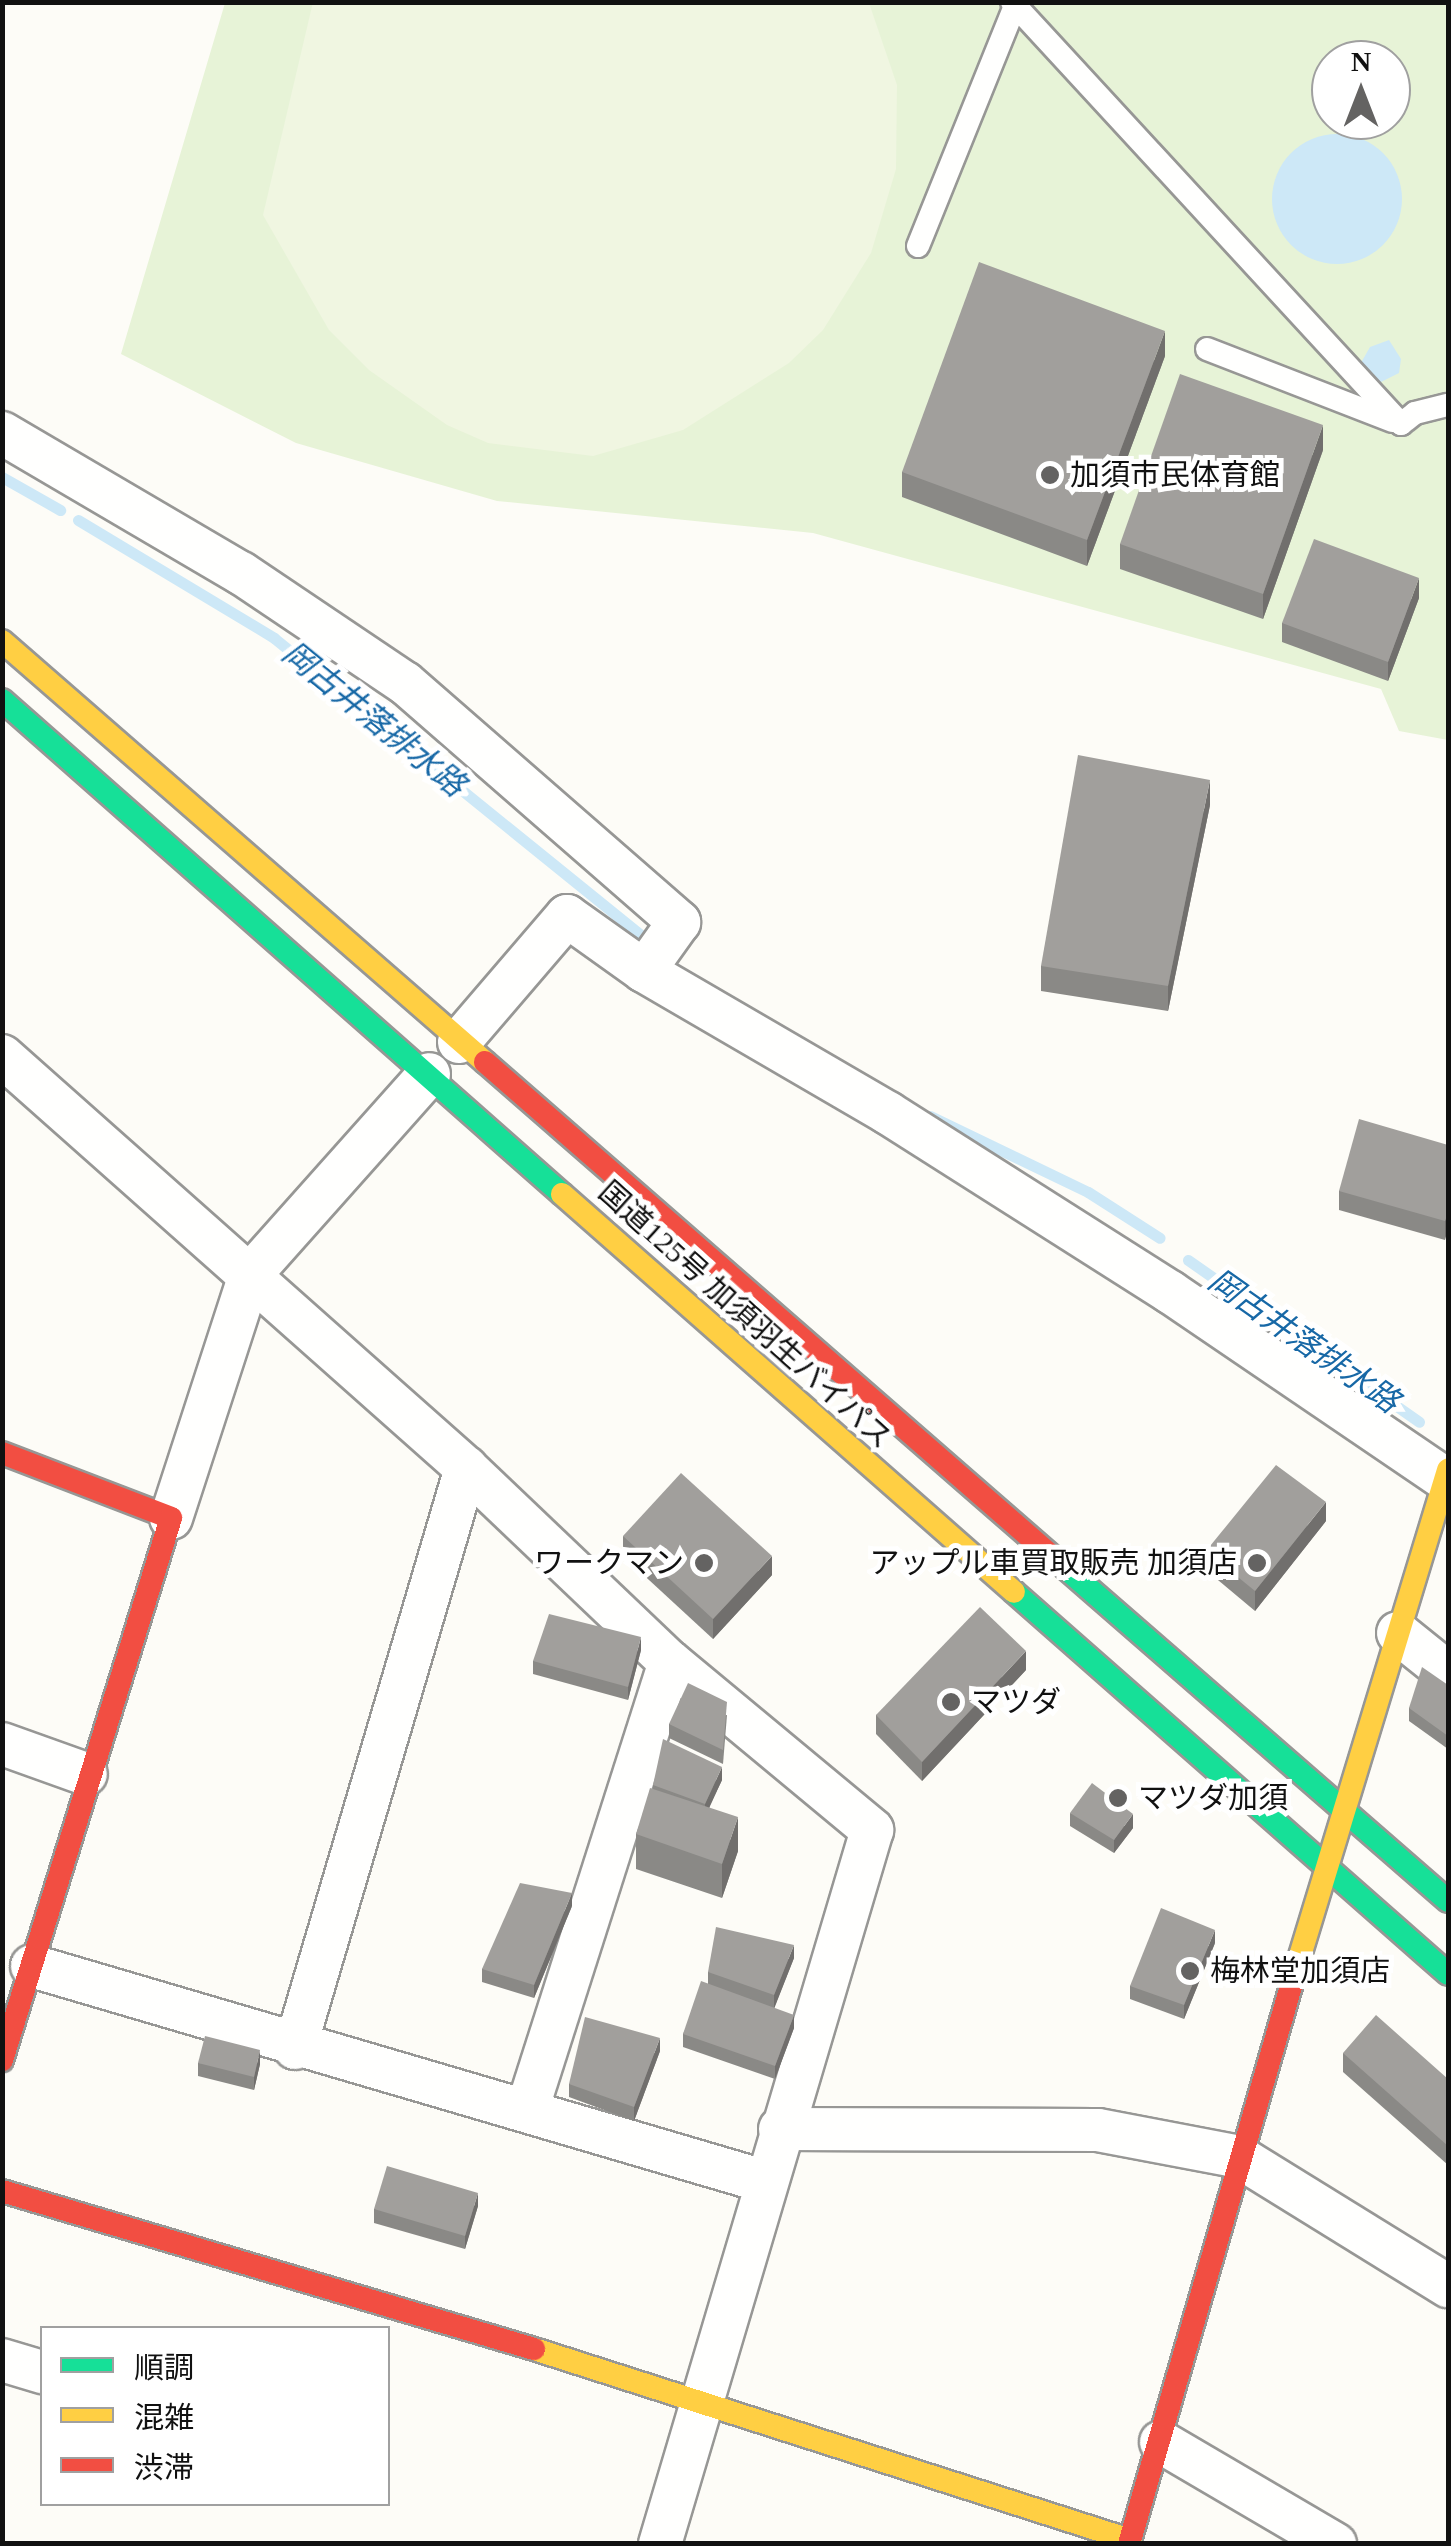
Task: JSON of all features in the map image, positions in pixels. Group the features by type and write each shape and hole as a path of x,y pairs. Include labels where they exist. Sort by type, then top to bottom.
{"main road":[{"name":"国道125号 加須羽生バイパス","path":"2,641 1448,1901"},
{"name":"国道125号 加須羽生バイパス","path":"2,700 1448,1974"},
{"path":"2,1453 171,1518 86,1774 3,2056"},
{"path":"2,2191 372,2314 704,2400 1129,2542 1342,1810 1448,1477"}],"street":[{"path":"2,433 241,573 405,683 679,922 656,953"},
{"path":"459,1042 567,916 656,953 888,1113 1154,1281 1448,1477"},
{"path":"2,1056 466,1468 670,1662 872,1830 780,2129 660,2544"},
{"path":"171,1518 250,1275 429,1074"},
{"path":"295,2048 466,1468"},
{"path":"1398,1633 1448,1672"},
{"path":"527,2110 670,1662"},
{"path":"2,1744 86,1774"},
{"path":"32,1966 295,2048 527,2110 767,2182"},
{"path":"780,2129 1098,2130 1239,2157 1448,2286"},
{"path":"2,2360 40,2371"},
{"path":"1161,2442 1335,2544"}],"lane":[{"path":"918,246 1013,4 1401,424"},
{"path":"1207,349 1401,424"},
{"path":"1401,424 1415,412 1448,406"}],"green space":[{"path":"313,2 869,3 897,85 896,169 871,253 823,330 789,363 683,430 593,456 488,443 447,425 369,370 329,330 263,215"},
{"path":"225,3 1448,3 1448,740 1399,731 1381,689 813,533 497,501 296,443 121,354"}],"water":[{"path":"1311,140 1364,140 1391,163 1402,199 1397,224 1383,245 1362,259 1337,264 1312,259 1291,245 1277,224 1272,199 1277,174 1291,153"},
{"path":"1389,340 1401,359 1399,373 1379,383 1358,368 1370,347"}],"building":[{"path":"979,262 1165,331 1087,540 902,472"},
{"path":"1180,374 1323,425 1263,594 1120,544"},
{"path":"1314,539 1419,578 1388,662 1282,623"},
{"path":"1078,755 1210,780 1168,986 1041,966"},
{"path":"1359,1119 1448,1145 1445,1221 1339,1191"},
{"path":"1276,1465 1326,1502 1255,1591 1206,1551"},
{"path":"681,1473 772,1556 713,1619 623,1536"},
{"name":"マツダ","path":"980,1607 1026,1651 922,1762 876,1715"},
{"path":"549,1614 641,1637 628,1687 533,1661"},
{"path":"1422,1667 1448,1685 1448,1736 1409,1708"},
{"path":"688,1683 727,1702 723,1750 669,1724"},
{"path":"663,1739 722,1767 705,1804 653,1785"},
{"path":"1092,1783 1133,1814 1114,1840 1070,1813"},
{"path":"650,1788 738,1817 722,1864 636,1834"},
{"path":"520,1883 572,1893 534,1985 482,1969"},
{"path":"1161,1908 1215,1930 1184,2005 1130,1986"},
{"path":"716,1927 794,1945 774,1995 708,1972"},
{"path":"701,1981 794,2015 775,2066 683,2034"},
{"path":"1376,2015 1448,2079 1448,2146 1343,2053"},
{"path":"585,2017 660,2038 634,2107 569,2084"},
{"path":"205,2036 260,2050 254,2077 198,2063"},
{"path":"387,2166 478,2193 465,2236 374,2209"}],"waterway":[{"name":"岡古井落排水路","path":"2,477 60,510"},
{"name":"岡古井落排水路","path":"78,520 274,638 652,944"},
{"name":"岡古井落排水路","path":"930,1116 1088,1192 1160,1238"},
{"name":"岡古井落排水路","path":"1188,1260 1419,1422"}],"traffic: fast":[{"path":"2,700 562,1194"},
{"path":"1055,1559 1448,1901"},
{"path":"1014,1592 1448,1974"}],"traffic: slow":[{"path":"2,641 485,1062"},
{"path":"562,1194 1014,1592"},
{"path":"1296,1969 1448,1470"},
{"path":"534,2349 1130,2540"}],"traffic: jam":[{"path":"485,1062 1055,1559"},
{"path":"2,1453 171,1518 2,2060"},
{"path":"1129,2544 1296,1969"},
{"path":"2,2191 534,2349"}],"place":[{"name":"加須市民体育館","path":"1050,475"},
{"name":"ワークマン","path":"704,1563"},
{"name":"アップル車買取販売 加須店","path":"1257,1563"},
{"name":"マツダ","path":"951,1702"},
{"name":"マツダ加須","path":"1118,1798"},
{"name":"梅林堂加須店","path":"1190,1971"}]}
